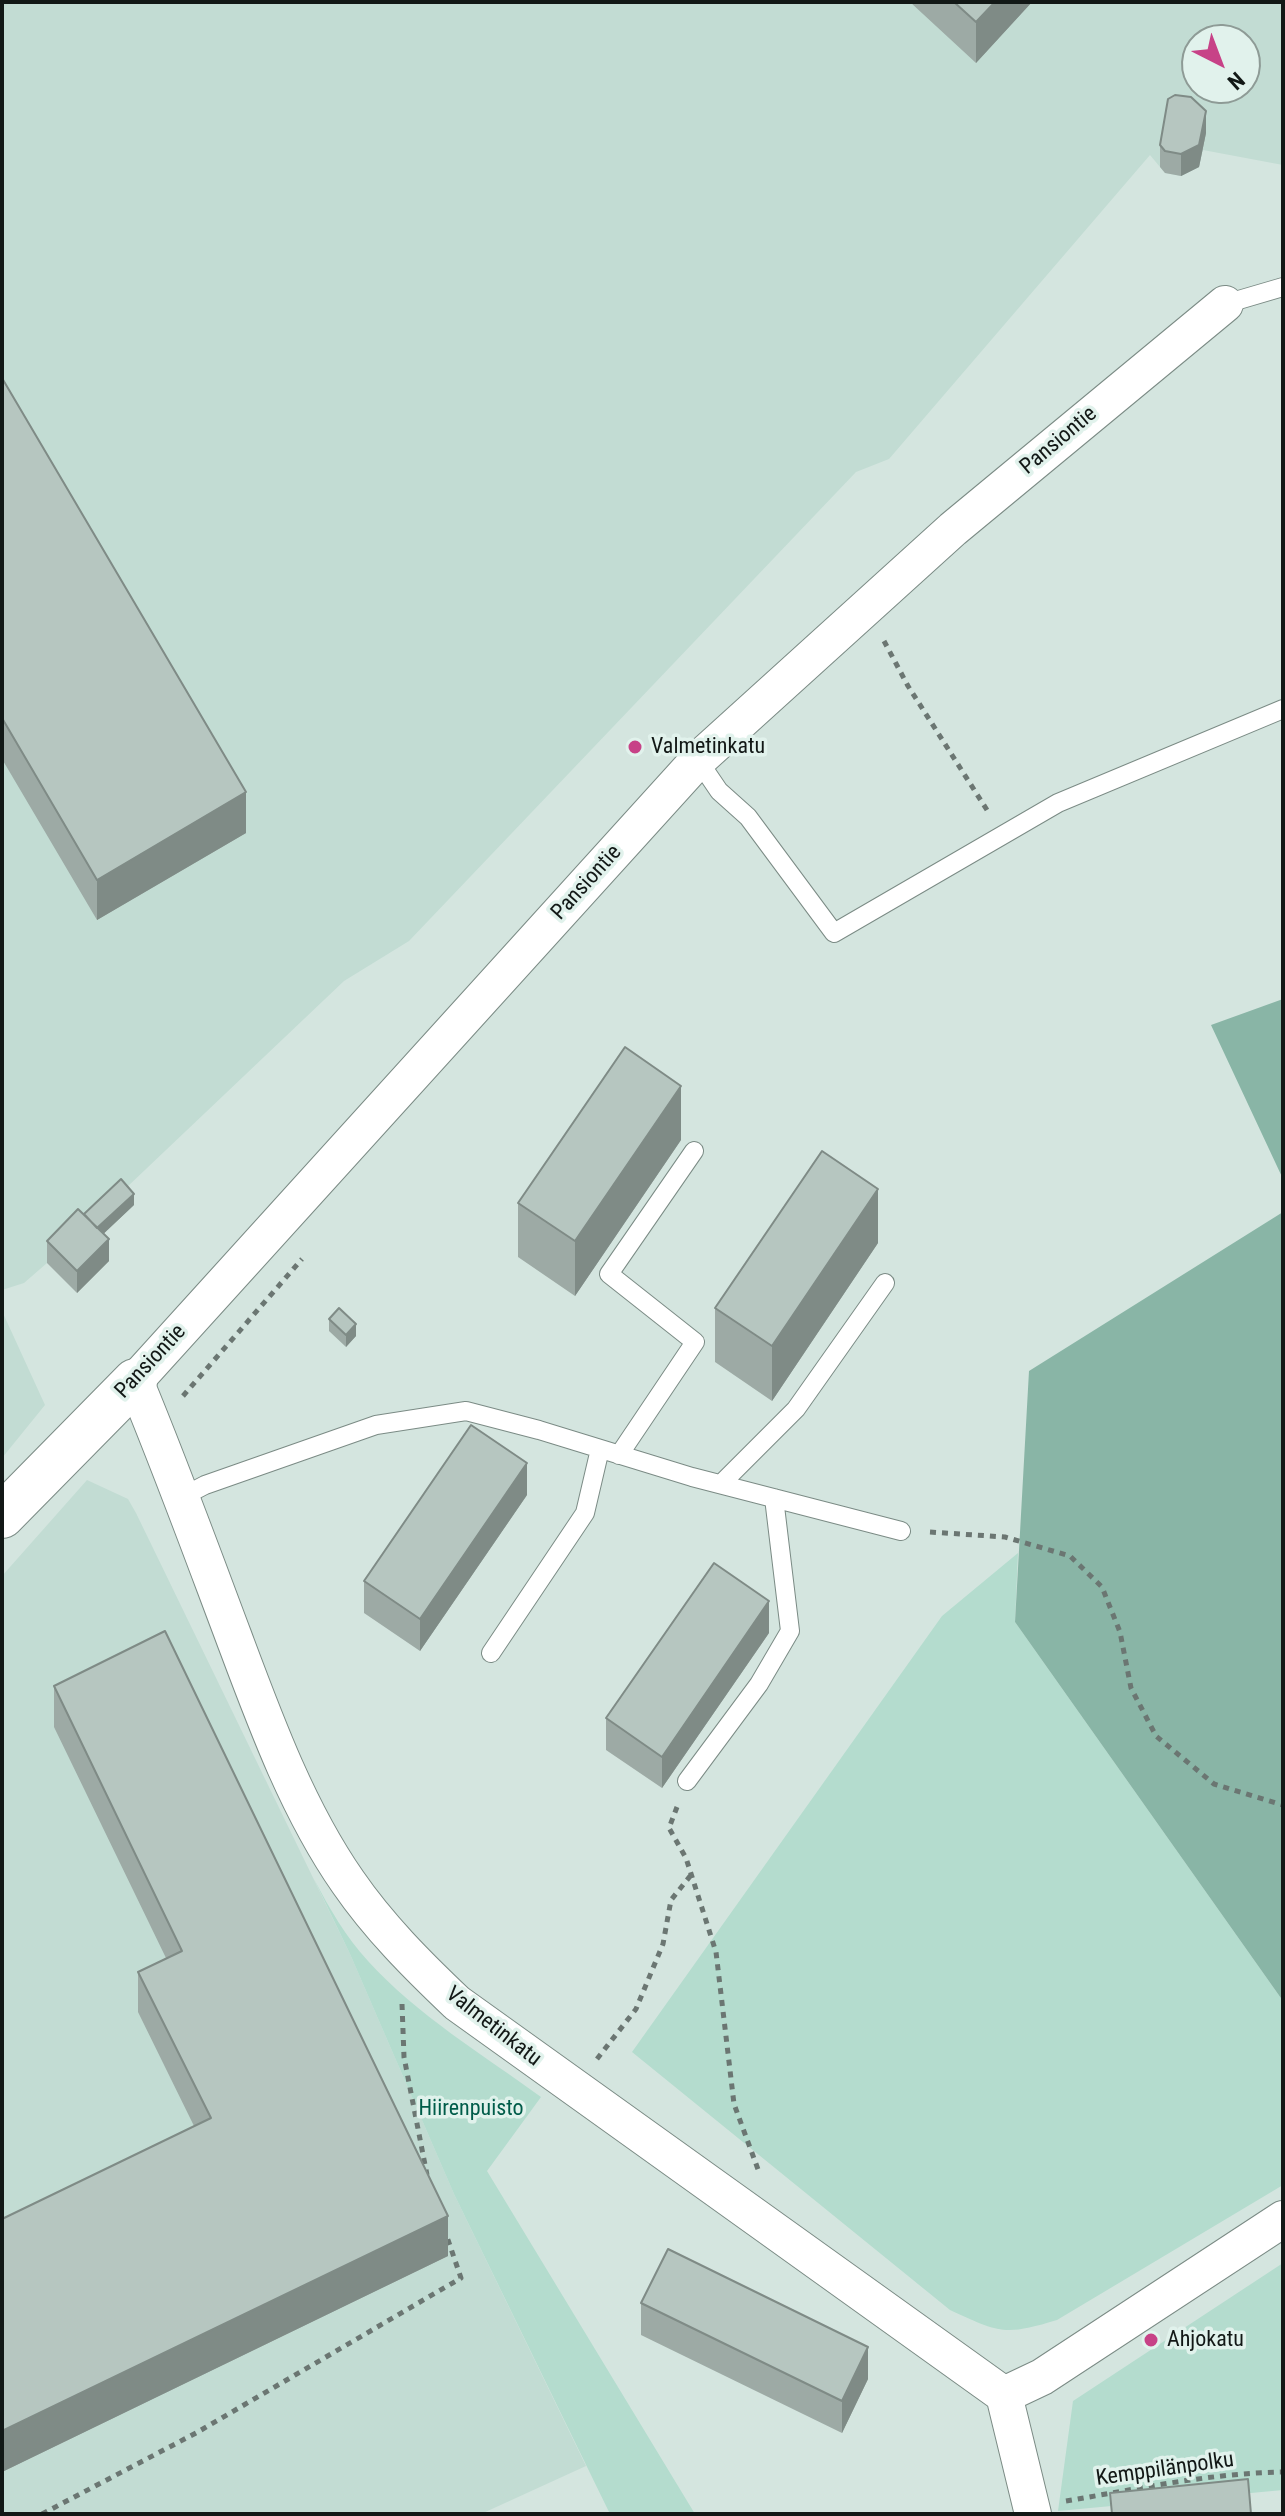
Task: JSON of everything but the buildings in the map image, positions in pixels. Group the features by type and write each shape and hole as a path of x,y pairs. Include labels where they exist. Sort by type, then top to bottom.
{"street":[{"name":"Pansiontie","path":"2,1516 135,1381 698,760 953,529 1225,304"},
{"name":"Valmetinkatu","path":"135,1381 266,1723 296,1787 346,1879 399,1947 469,2012 1004,2395"},
{"path":"1043,2508 1004,2395 1042,2377 1283,2219"}],"lane":[{"path":"1225,304 1283,287"},
{"path":"698,760 719,791 748,817 834,933 1058,803 1283,709"},
{"path":"619,1455 695,1342 609,1274 694,1151"},
{"path":"721,1484 796,1409 885,1283"},
{"path":"180,1498 205,1485 376,1425 466,1411 721,1484 901,1531"},
{"path":"491,1653 585,1513 600,1449"},
{"path":"687,1781 759,1684 790,1631 774,1498"}],"path":[{"path":"881,637 908,686 1003,835"},
{"path":"901,1531 1005,1537 1070,1556 1102,1587 1120,1632 1131,1688 1156,1736 1214,1784 1283,1805"},
{"path":"687,1781 669,1828 686,1858 716,1952 734,2104 763,2183"},
{"path":"589,2069 636,2009 663,1944 671,1900 691,1875"},
{"path":"399,1947 404,2057 430,2184"},
{"path":"42,2514 196,2433 461,2278 443,2224"},
{"name":"Kemppilänpolku","path":"1043,2508 1149,2487 1283,2472"}],"shaded area":[{"path":"2,2 1283,2 1283,165 1203,150 1199,167 1181,176 1165,173 1150,155 889,459 856,472 409,941 344,981 24,1283 2,1290"},
{"path":"2,1311 45,1405 2,1458"},
{"path":"87,1480 128,1499 136,1513 350,1954 454,2194 586,2466 481,2514 2,2514 2,1576"}],"green space":[{"path":"1283,999 1283,1179 1211,1025"},
{"path":"1283,1212 1283,2001 1015,1622 1029,1371"},
{"path":"1018,1553 1015,1622 1283,2001 1283,2185 1057,2320 1002,2330 950,2310 632,2052 942,1616"},
{"name":"Hiirenpuisto","path":"314,1879 345,1932 387,1981 451,2033 541,2097 487,2171 695,2514 610,2514 454,2194 350,1954"},
{"path":"1283,2263 1283,2490 1058,2511 1073,2401"}],"place":[{"name":"Valmetinkatu","path":"635,747"},
{"name":"Ahjokatu","path":"1151,2340"}]}
